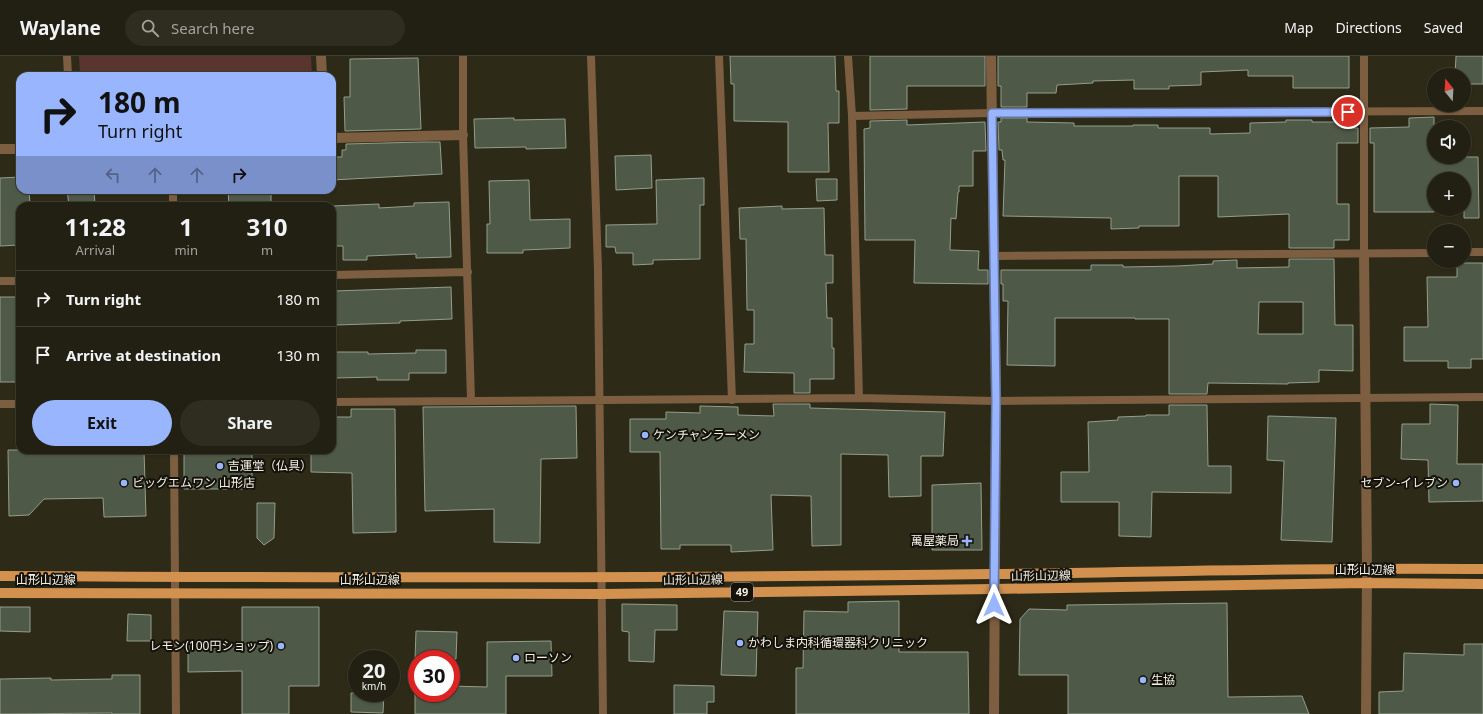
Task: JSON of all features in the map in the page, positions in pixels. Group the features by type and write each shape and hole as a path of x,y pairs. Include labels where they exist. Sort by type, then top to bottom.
{"main road":[{"name":"山形山辺線","path":"0,576 602,578 1367,568 1483,569"},
{"name":"山形山辺線","path":"0,593 602,594 994,590 1366,583 1483,584"}],"street":[{"path":"322,56 322,72"},
{"path":"991,56 996,401 994,714"},
{"path":"336,138 463,135"},
{"path":"0,149 16,149"},
{"path":"1364,253 1367,568 1366,714"}],"lane":[{"path":"67,56 68,72"},
{"path":"463,56 463,135 471,400"},
{"path":"591,56 598,270 603,714"},
{"path":"719,56 732,400"},
{"path":"848,56 852,116 859,398"},
{"path":"1364,56 1364,253"},
{"path":"852,116 992,113 1483,111"},
{"path":"1471,252 1483,252"},
{"path":"994,256 1427,253"},
{"path":"336,275 468,272"},
{"path":"0,282 16,281"},
{"path":"336,402 859,398 996,401 1483,397"},
{"path":"0,404 16,404"},
{"path":"174,454 176,714"}],"shaded area":[{"path":"79,56 311,56 312,72 80,72"}],"building":[{"path":"730,56 835,56 836,91 839,91 839,123 828,123 829,172 788,172 788,122 734,121 734,84 731,84"},
{"path":"870,56 985,56 985,86 907,86 907,109 870,110"},
{"path":"998,56 1349,56 1349,88 1293,88 1293,76 1248,76 1248,70 1201,72 1201,85 1169,86 1169,89 1134,89 1134,80 1093,81 1093,83 1057,85 1056,93 1027,93 1027,107 1001,107 1001,86 998,86"},
{"path":"1456,56 1483,56 1483,84 1471,84 1471,68 1455,68"},
{"path":"418,58 421,129 345,131 344,97 350,97 350,59"},
{"path":"1434,117 1434,120 1427,120 1427,164 1471,164 1471,157 1478,157 1479,218 1464,218 1464,216 1471,216 1471,172 1427,172 1427,212 1374,212 1374,143 1370,143 1370,128 1409,127 1409,118"},
{"path":"514,118 514,120 565,119 566,148 475,148 474,119"},
{"path":"1001,118 1027,118 1027,122 1074,123 1074,126 1158,125 1158,128 1210,128 1210,134 1250,133 1250,123 1286,122 1286,120 1312,120 1312,122 1352,122 1352,128 1358,128 1358,143 1337,143 1337,204 1349,204 1349,240 1334,240 1334,248 1289,248 1289,214 1218,217 1218,176 1179,176 1179,226 1139,226 1139,228 1111,229 1111,218 1003,216 1005,160 1003,160 1002,150 999,150 998,122 1001,122"},
{"path":"907,120 907,125 985,122 986,151 973,151 973,186 959,186 956,219 951,218 950,250 979,251 978,270 988,270 988,284 914,283 915,240 865,240 864,129 870,128 870,121"},
{"path":"440,142 442,174 336,180 336,157 342,157 342,150 346,150 346,144"},
{"path":"651,155 652,188 616,190 615,156"},
{"path":"16,177 16,194 29,194 30,202 16,202 16,245 0,246 0,178"},
{"path":"704,178 704,205 700,205 700,259 653,260 653,264 633,265 633,253 616,253 615,247 606,247 606,225 657,224 656,180"},
{"path":"816,179 837,179 837,200 817,201"},
{"path":"529,180 530,220 570,219 570,248 523,250 523,253 487,253 487,224 490,224 489,181"},
{"path":"68,194 94,194 95,202 68,202"},
{"path":"228,194 271,194 271,202 229,202"},
{"path":"449,202 451,257 416,258 416,254 367,256 367,260 343,260 343,246 336,246 336,206 379,204 379,208 414,206 414,203"},
{"path":"782,206 782,209 824,208 825,255 833,255 833,283 826,283 827,318 832,318 834,379 810,379 810,393 794,393 794,373 744,372 745,344 754,344 754,310 747,310 746,239 740,239 739,208"},
{"path":"1289,259 1334,259 1335,325 1353,325 1353,371 1319,370 1319,382 1288,384 1208,383 1207,394 1169,394 1169,319 1135,318 1055,318 1055,366 1007,365 1008,301 1003,301 1001,270 1091,270 1091,265 1123,265 1123,267 1177,266 1213,264 1213,261 1237,260 1237,268 1289,267","holes":["1259,302 1303,302 1303,334 1258,334"]},
{"path":"1471,263 1483,263 1483,359 1471,359 1471,368 1448,368 1448,361 1404,361 1404,327 1428,327 1427,277 1457,277 1457,268 1471,268"},
{"path":"451,287 452,319 400,321 400,323 336,325 336,291"},
{"path":"0,297 16,297 16,382 0,382"},
{"path":"416,350 446,350 446,373 409,373 409,380 377,380 377,377 336,378 336,352 368,352 368,354 416,353"},
{"path":"773,404 810,404 810,408 945,412 943,456 921,456 921,496 889,497 888,455 841,454 841,545 812,546 811,496 771,495 773,550 731,552 731,545 680,545 680,549 661,549 660,452 630,452 630,419 666,419 666,412 700,413 700,406 738,407 738,415 774,416"},
{"path":"1430,404 1458,405 1457,464 1483,464 1483,501 1429,502 1428,460 1401,459 1402,424 1430,424"},
{"path":"1169,405 1207,405 1208,466 1231,466 1231,493 1152,492 1151,537 1119,536 1119,502 1061,502 1061,472 1089,472 1088,422 1118,420 1118,417 1169,415"},
{"path":"576,406 577,458 541,459 540,543 494,542 494,509 425,511 423,407"},
{"path":"351,409 395,409 396,532 353,533 352,473 311,472 311,454 336,454 336,417 351,417"},
{"path":"1268,416 1336,418 1332,542 1281,540 1284,461 1267,460"},
{"path":"8,450 16,450 16,454 144,454 146,516 104,517 103,498 44,499 29,515 9,516"},
{"path":"184,454 252,454 252,489 184,489"},
{"path":"981,483 982,550 932,550 932,485"},
{"path":"257,503 275,503 274,538 264,545 257,538"},
{"path":"899,601 899,652 968,652 969,714 796,714 796,668 803,668 804,611 848,612 848,602"},
{"path":"1227,603 1228,697 1302,696 1309,714 1068,714 1068,675 1019,675 1020,619 1029,609 1067,610 1067,605"},
{"path":"622,604 677,605 677,630 655,630 654,662 629,661 629,632 622,631"},
{"path":"0,607 30,607 30,632 0,631"},
{"name":"レモン(100円ショップ)","path":"242,607 319,607 319,686 289,686 289,714 242,714 242,671 188,672 188,645 242,644"},
{"name":"かわしま内科循環器科クリニック","path":"724,611 758,612 756,676 721,675"},
{"path":"128,614 151,615 151,641 127,641"},
{"path":"416,631 457,632 456,650 415,650"},
{"path":"551,641 552,676 506,676 506,714 415,714 415,702 460,702 460,686 487,687 487,642"},
{"path":"1464,644 1483,644 1483,714 1379,714 1379,692 1403,691 1404,653 1464,655"},
{"path":"112,675 140,675 140,714 0,714 0,679 112,679"},
{"path":"674,685 714,686 714,702 707,702 707,714 674,714"},
{"path":"351,702 384,702 383,713 351,712"}],"place":[{"name":"ケンチャンラーメン","path":"645,435"},
{"name":"吉運堂（仏具）","path":"220,466"},
{"name":"ビッグエムワン 山形店","path":"124,483"},
{"name":"セブン-イレブン","path":"1456,483"},
{"name":"萬屋薬局","path":"967,541"},
{"name":"かわしま内科循環器科クリニック","path":"740,643"},
{"name":"レモン(100円ショップ)","path":"281,646"},
{"name":"ローソン","path":"516,658"},
{"name":"生協","path":"1143,680"}],"route":[{"path":"994,605 996,401 992,113 1348,112"}]}
